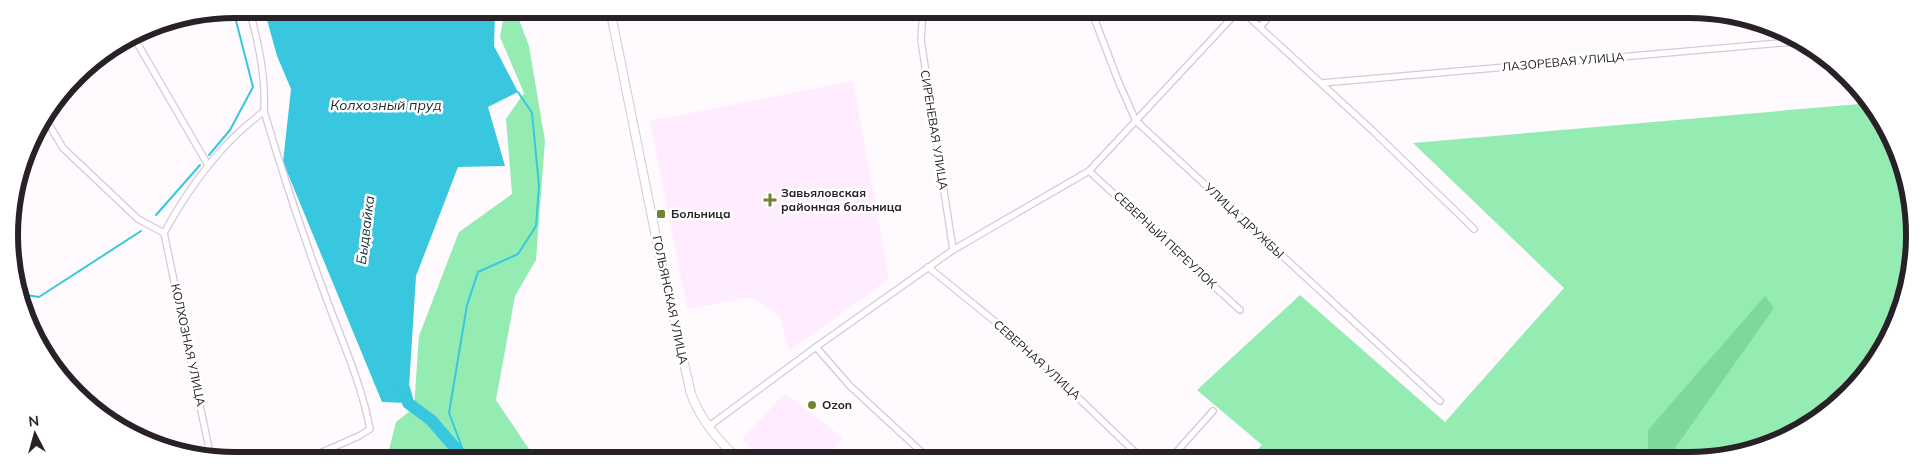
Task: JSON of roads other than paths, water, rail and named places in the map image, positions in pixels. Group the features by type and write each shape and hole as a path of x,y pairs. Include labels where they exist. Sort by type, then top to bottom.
{"main road":[{"name":"ГОЛЬЯНСКАЯ УЛИЦА","path":"612,18 685,369 699,414 708,427 731,452"}],"street":[{"path":"252,18 265,88 264,112 324,293 365,402 370,429 323,452"},
{"name":"СИРЕНЕВАЯ УЛИЦА","path":"922,18 921,40 953,250"},
{"name":"УЛИЦА ДРУЖБЫ","path":"1094,18 1136,121 1440,401"},
{"path":"708,427 816,347 953,250 1089,171 1233,18"},
{"path":"1249,18 1322,83 1474,229"},
{"path":"1260,27 1268,18"},
{"path":"136,42 208,166"},
{"name":"ЛАЗОРЕВАЯ УЛИЦА","path":"1322,83 1789,42"},
{"path":"48,124 63,148 138,218 164,233 176,210 208,166 230,140 264,112"},
{"name":"СЕВЕРНЫЙ ПЕРЕУЛОК","path":"1089,171 1240,310"},
{"name":"КОЛХОЗНАЯ УЛИЦА","path":"164,233 208,450"},
{"name":"СЕВЕРНАЯ УЛИЦА","path":"928,267 1018,341 1135,452"},
{"path":"816,347 850,386 922,452"},
{"path":"1177,452 1213,411"}],"water":[{"name":"Колхозный пруд","path":"266,18 495,18 494,46 518,92 488,107 505,166 458,167 416,276 408,403 382,402 283,162 291,89 277,56"}],"waterway":[{"path":"209,155 230,130 253,87 235,18"},
{"path":"464,452 449,413 467,305 478,272 518,254 536,226 539,186 532,113 518,92"},
{"path":"156,215 200,165"},
{"path":"26,295 39,297 141,231"},
{"name":"Быдвайка","path":"404,388 408,403 431,420 459,452"}],"place":[{"name":"Завьяловская районная больница","path":"770,200"},
{"name":"Больница","path":"661,214"},
{"name":"Ozon","path":"812,405"}]}
